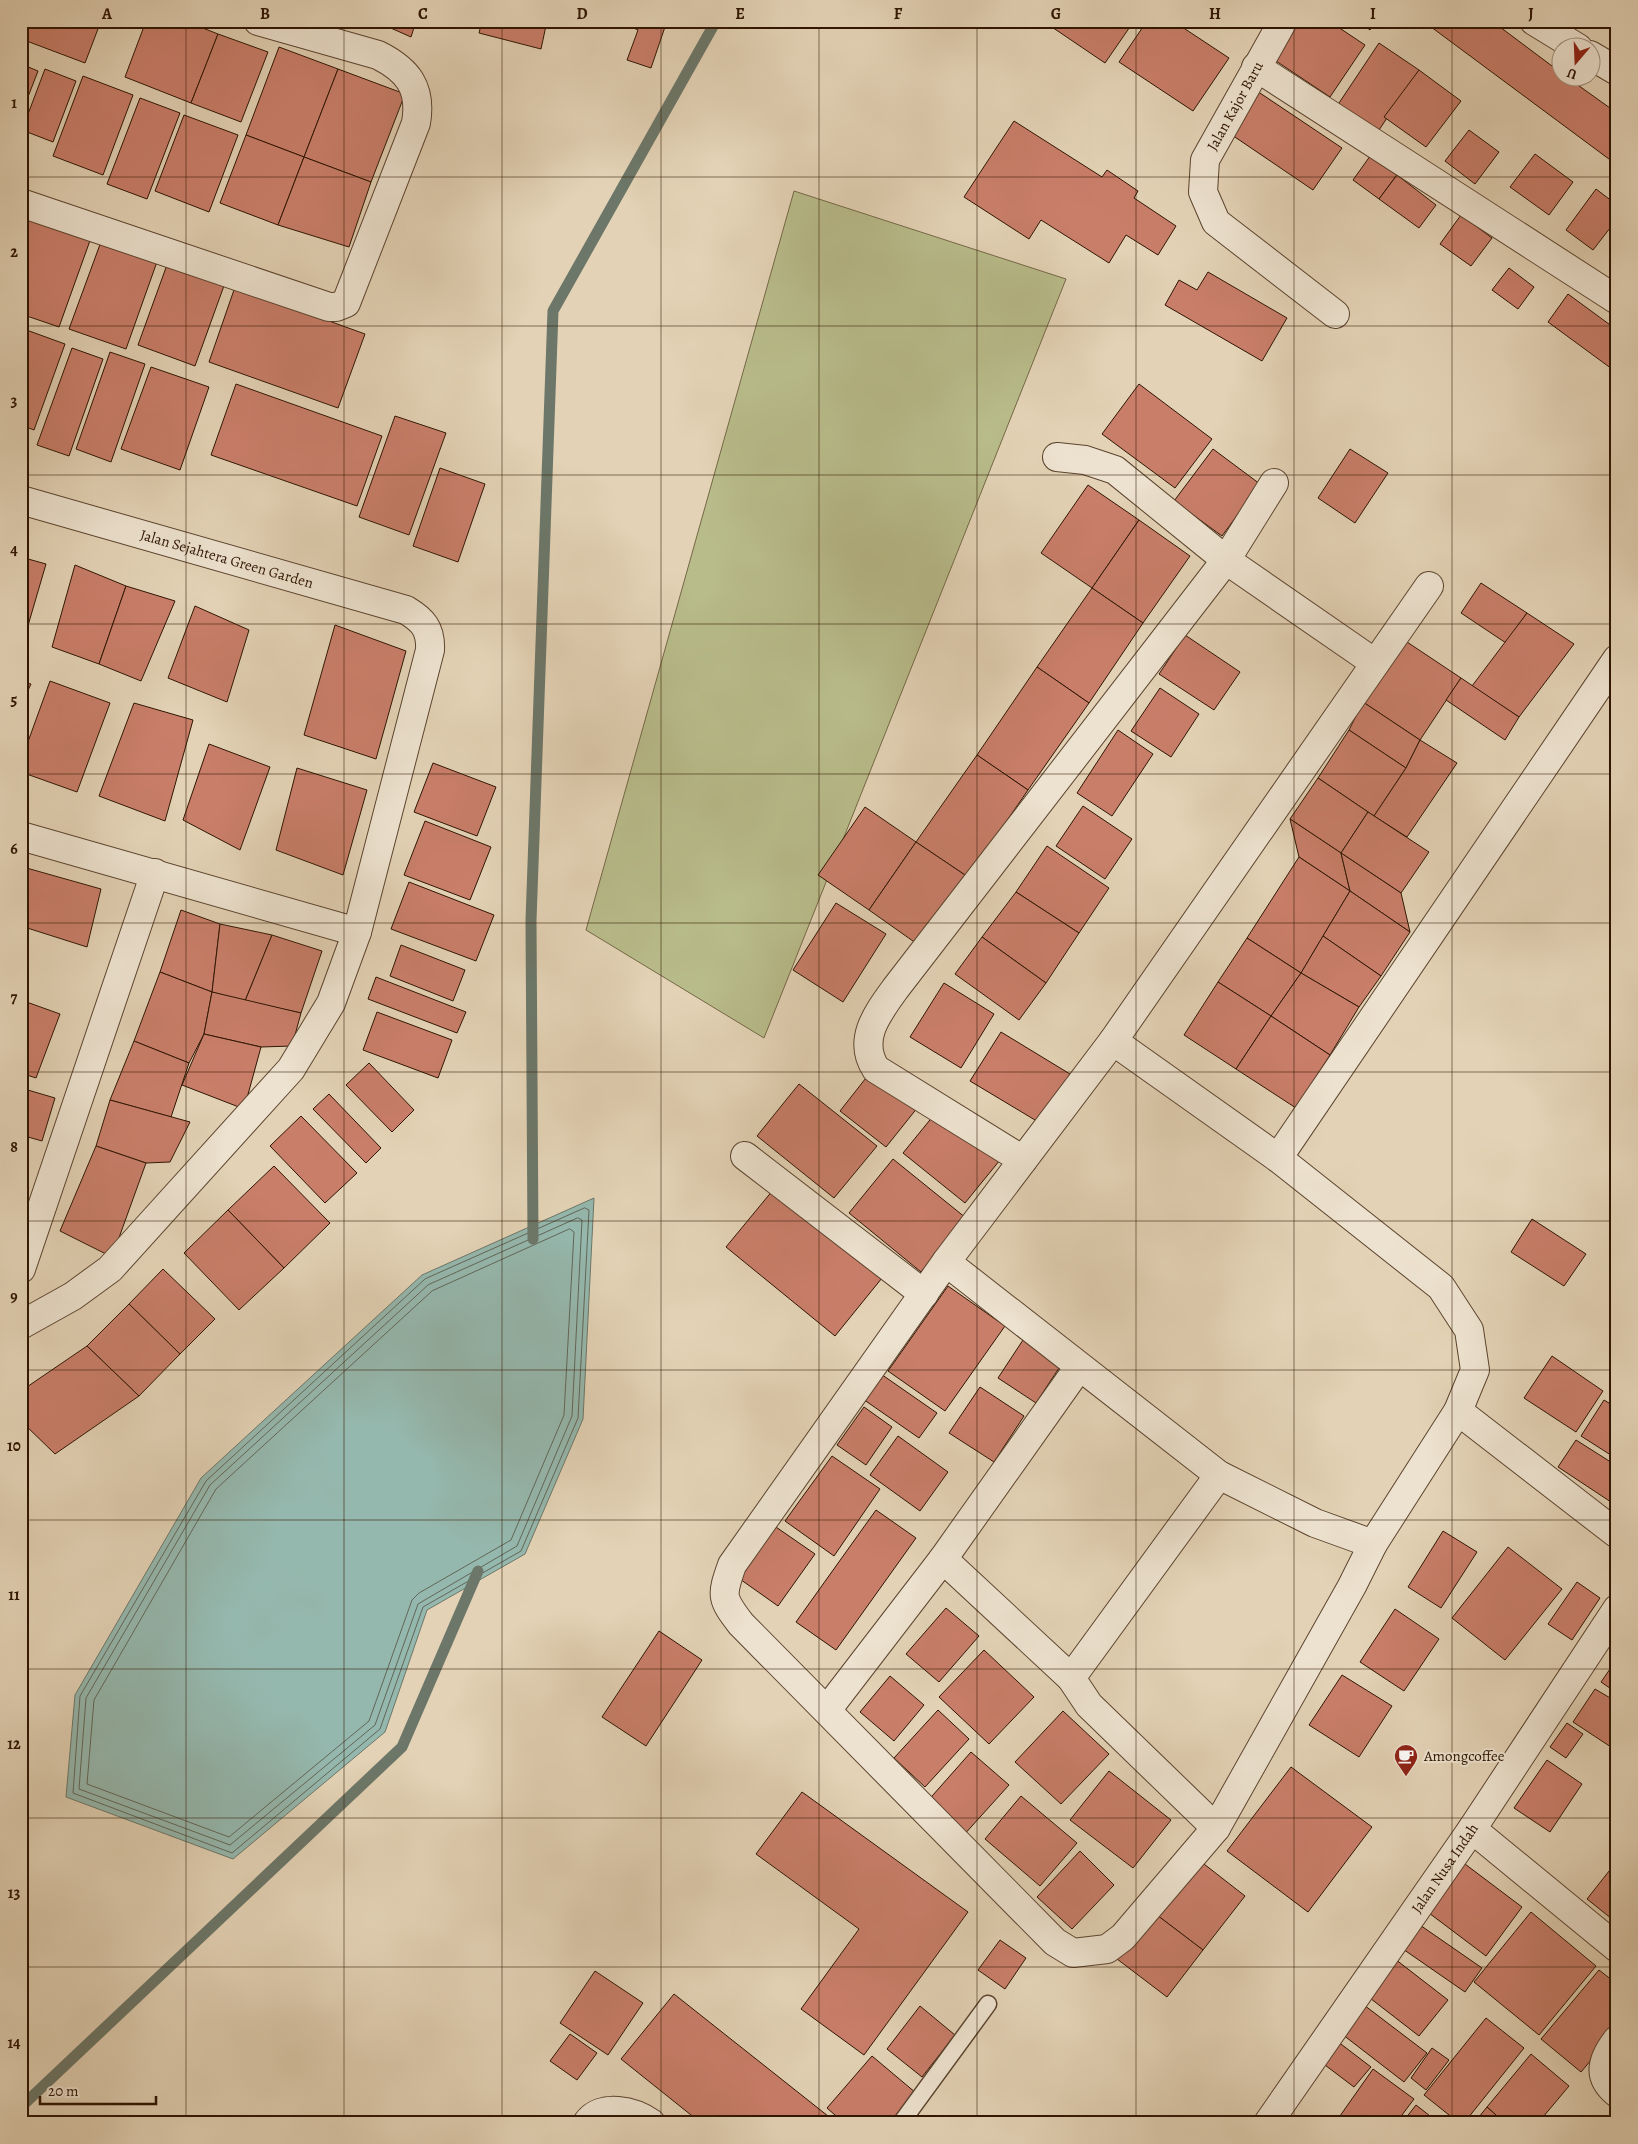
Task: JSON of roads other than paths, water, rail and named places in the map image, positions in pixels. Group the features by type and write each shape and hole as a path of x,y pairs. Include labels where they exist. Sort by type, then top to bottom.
{"street":[{"path":"21,203 329,307 336,307 346,303 416,123 419,106 415,90 406,74 394,63 378,55 258,21"},
{"name":"Jalan Kajor Baru","path":"1283,21 1205,160 1203,192 1216,222 1335,314"},
{"path":"1534,21 1562,38"},
{"path":"1600,61 1617,71"},
{"path":"1256,67 1617,300"},
{"path":"1057,457 1085,460 1115,470 1226,560 1375,663"},
{"path":"1023,1160 876,1069 869,1059 867,1039 876,1015 894,989 1226,560 1274,483"},
{"name":"Jalan Sejahtera Green Garden","path":"21,500 406,610 421,618 431,638 430,650 357,932"},
{"path":"1113,1040 1278,1158 1441,1287 1469,1330 1475,1370 1458,1411 1373,1544 1352,1586 1216,1828 1123,1937 1107,1949 1073,1952 1055,1942 741,1624 725,1603 724,1588 732,1565 946,1262 1113,1040 1428,586"},
{"path":"1278,1158 1617,659"},
{"path":"21,836 357,932 331,1003 291,1069 110,1269 73,1296 21,1325"},
{"path":"21,1269 156,874"},
{"path":"745,1156 924,1294"},
{"path":"946,1262 1219,1475 1315,1523 1373,1544"},
{"path":"827,1710 943,1559 1079,1367"},
{"path":"1458,1411 1617,1534"},
{"path":"1071,1678 1219,1475"},
{"path":"943,1559 1071,1678 1089,1705 1216,1828"},
{"name":"Jalan Nusa Indah","path":"1268,2123 1472,1829 1617,1609"},
{"path":"1472,1829 1617,1948"},
{"path":"1617,2040 1609,2050 1603,2066 1606,2082 1617,2093"},
{"path":"587,2123 600,2112 611,2111 630,2113 651,2123"}],"lane":[{"path":"902,2123 988,2004"}],"water":[{"path":"594,1198 583,1419 525,1554 427,1610 385,1732 233,1859 66,1797 75,1695 201,1478 422,1275"}],"waterway":[{"path":"533,1239 531,920 553,311 716,21"},
{"path":"21,2107 402,1747 478,1571"}],"place":[{"name":"Amongcoffee","path":"1406,1777"}]}
